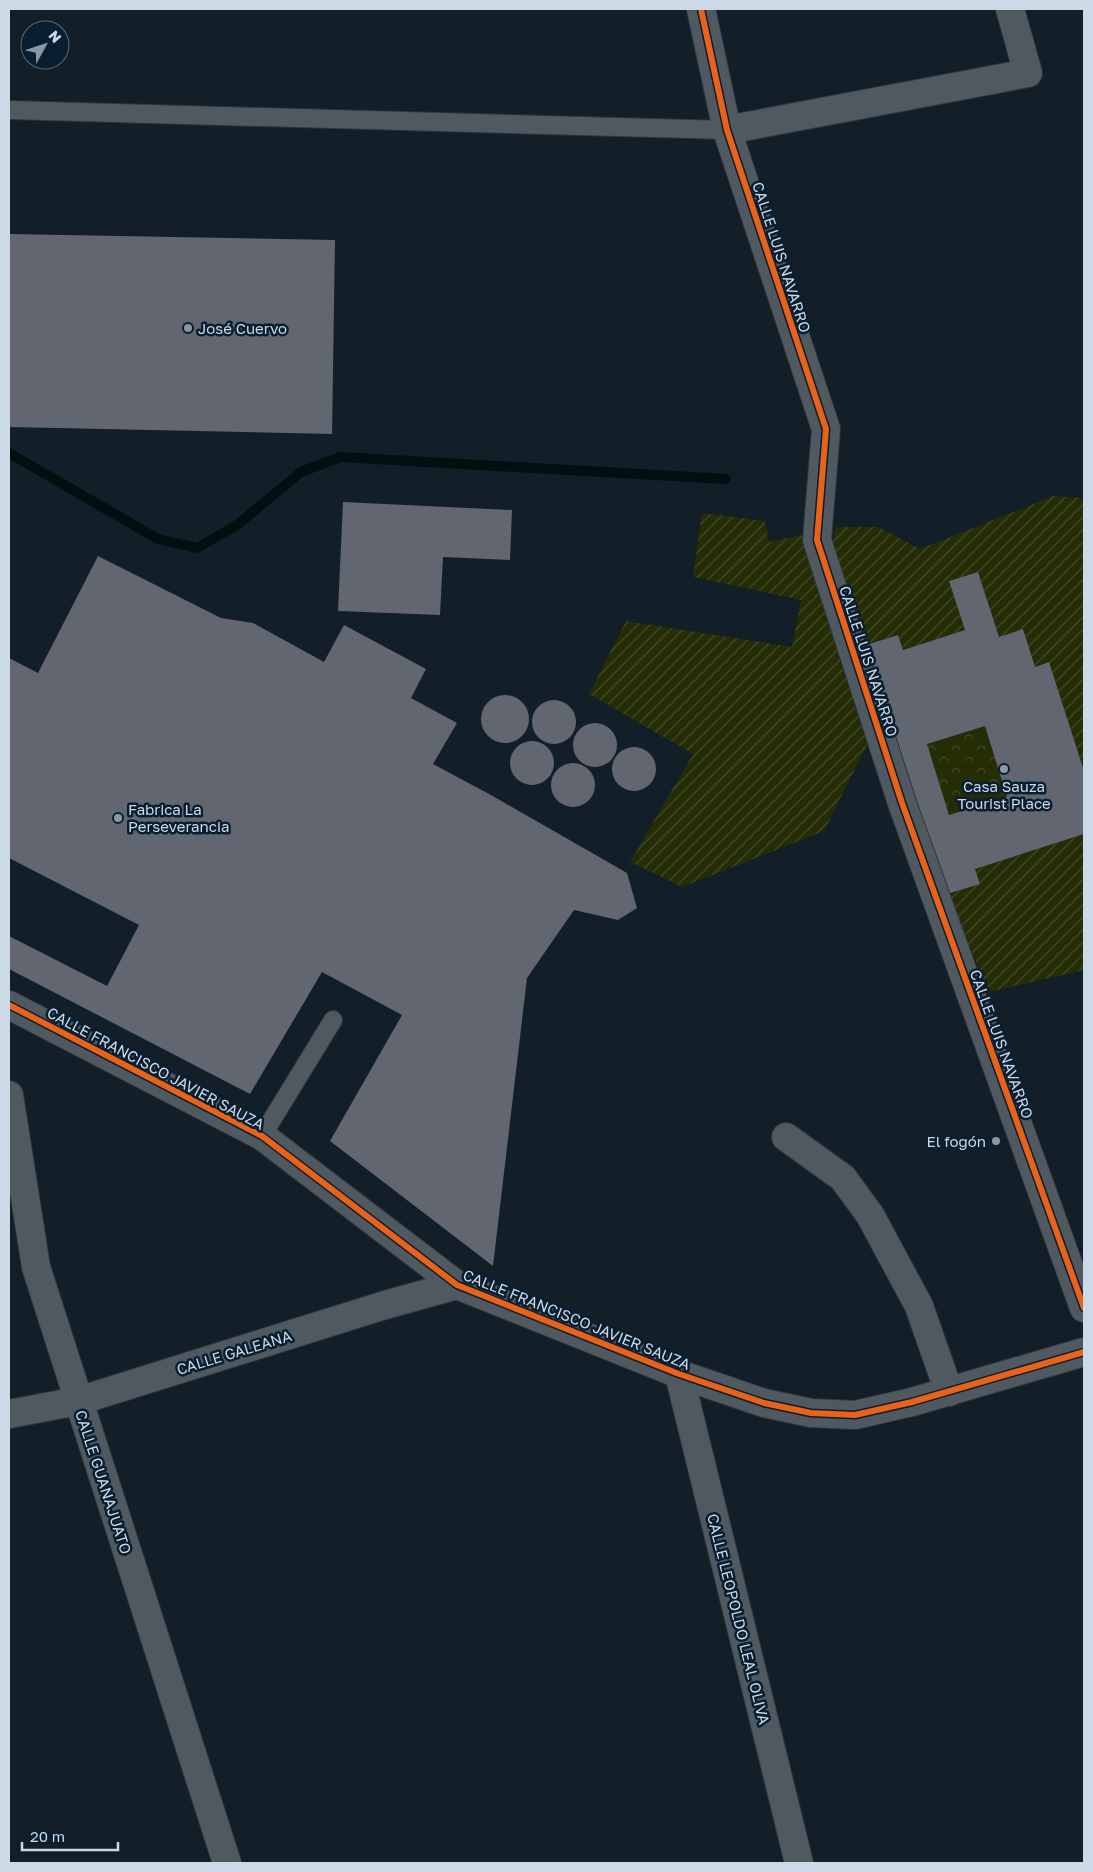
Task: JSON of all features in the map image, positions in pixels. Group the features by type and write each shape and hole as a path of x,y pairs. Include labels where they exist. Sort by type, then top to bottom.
{"street":[{"name":"CALLE LUIS NAVARRO","path":"701,9 727,130 826,428 818,540 902,803 1084,1308"},
{"path":"727,130 1028,73 1010,9"},
{"name":"CALLE FRANCISCO JAVIER SAUZA","path":"9,1005 262,1136 458,1285 679,1374 764,1403 811,1413 854,1415 949,1392 1084,1352"},
{"name":"CALLE GUANAJUATO","path":"9,1094 36,1267 227,1863"},
{"path":"786,1137 843,1178 870,1215 919,1306 949,1392"},
{"name":"CALLE GALEANA","path":"9,1414 78,1401 385,1305 458,1285"},
{"name":"CALLE LEOPOLDO LEAL OLIVA","path":"679,1374 800,1863"}],"lane":[{"path":"9,110 727,130"},
{"path":"262,1136 333,1020"}],"green space":[{"path":"1053,496 1084,498 1084,771 1049,662 1035,667 1023,629 999,637 978,572 949,581 965,630 903,650 898,635 866,645 831,545 836,527 879,527 920,549"},
{"path":"702,513 765,521 769,542 802,535 871,737 824,831 682,887 630,862 693,754 589,694 626,621 792,647 801,600 693,577"},
{"path":"985,726 1007,797 949,815 927,744"},
{"path":"1084,834 1084,970 989,992 947,894 980,884 975,869"}],"building":[{"path":"9,234 335,240 332,434 9,427"},
{"path":"343,502 512,510 510,560 443,557 440,615 338,611"},
{"path":"98,556 221,618 253,623 324,662 344,625 426,669 411,698 457,723 433,764 627,873 637,908 618,920 574,910 527,978 493,1266 330,1141 402,1015 322,972 250,1094 9,969 9,936 107,986 139,925 9,858 9,658 38,673"},
{"path":"978,572 999,637 1023,629 1035,667 1049,662 1084,771 1084,834 975,869 980,884 947,894 866,645 898,635 903,650 965,630 949,581","holes":["985,726 1007,797 949,815 927,744"]},
{"path":"500,695 510,695 519,699 525,705 528,710 528,728 519,739 510,743 500,743 491,739 485,733 481,724 481,714 485,705 491,699"},
{"path":"550,700 558,700 570,706 576,722 570,738 558,744 550,744 538,738 532,726 532,718 538,706"},
{"path":"591,723 599,723 611,729 617,745 611,761 599,767 591,767 579,761 573,749 573,741 579,729"},
{"path":"528,741 536,741 548,747 554,763 548,779 536,785 528,785 516,779 510,767 510,759 516,747"},
{"path":"630,747 638,747 650,753 656,769 650,785 638,791 630,791 618,785 612,773 612,765 618,753"},
{"path":"569,763 577,763 589,769 595,785 589,801 577,807 569,807 557,801 551,789 551,781 557,769"}],"waterway":[{"path":"9,453 158,539 197,548 237,525 301,472 340,457 726,479"}],"cycle path":[{"path":"701,9 727,130 826,429 817,540 902,803 1084,1308"},
{"path":"9,1005 262,1136 457,1285 679,1374 764,1403 811,1413 855,1415 912,1402 1084,1352"}],"place":[{"name":"José Cuervo","path":"188,328"},
{"name":"Casa Sauza Tourist Place","path":"1004,769"},
{"name":"Fabrica La Perseverancia","path":"118,818"},
{"name":"El fogón","path":"996,1141"}]}
